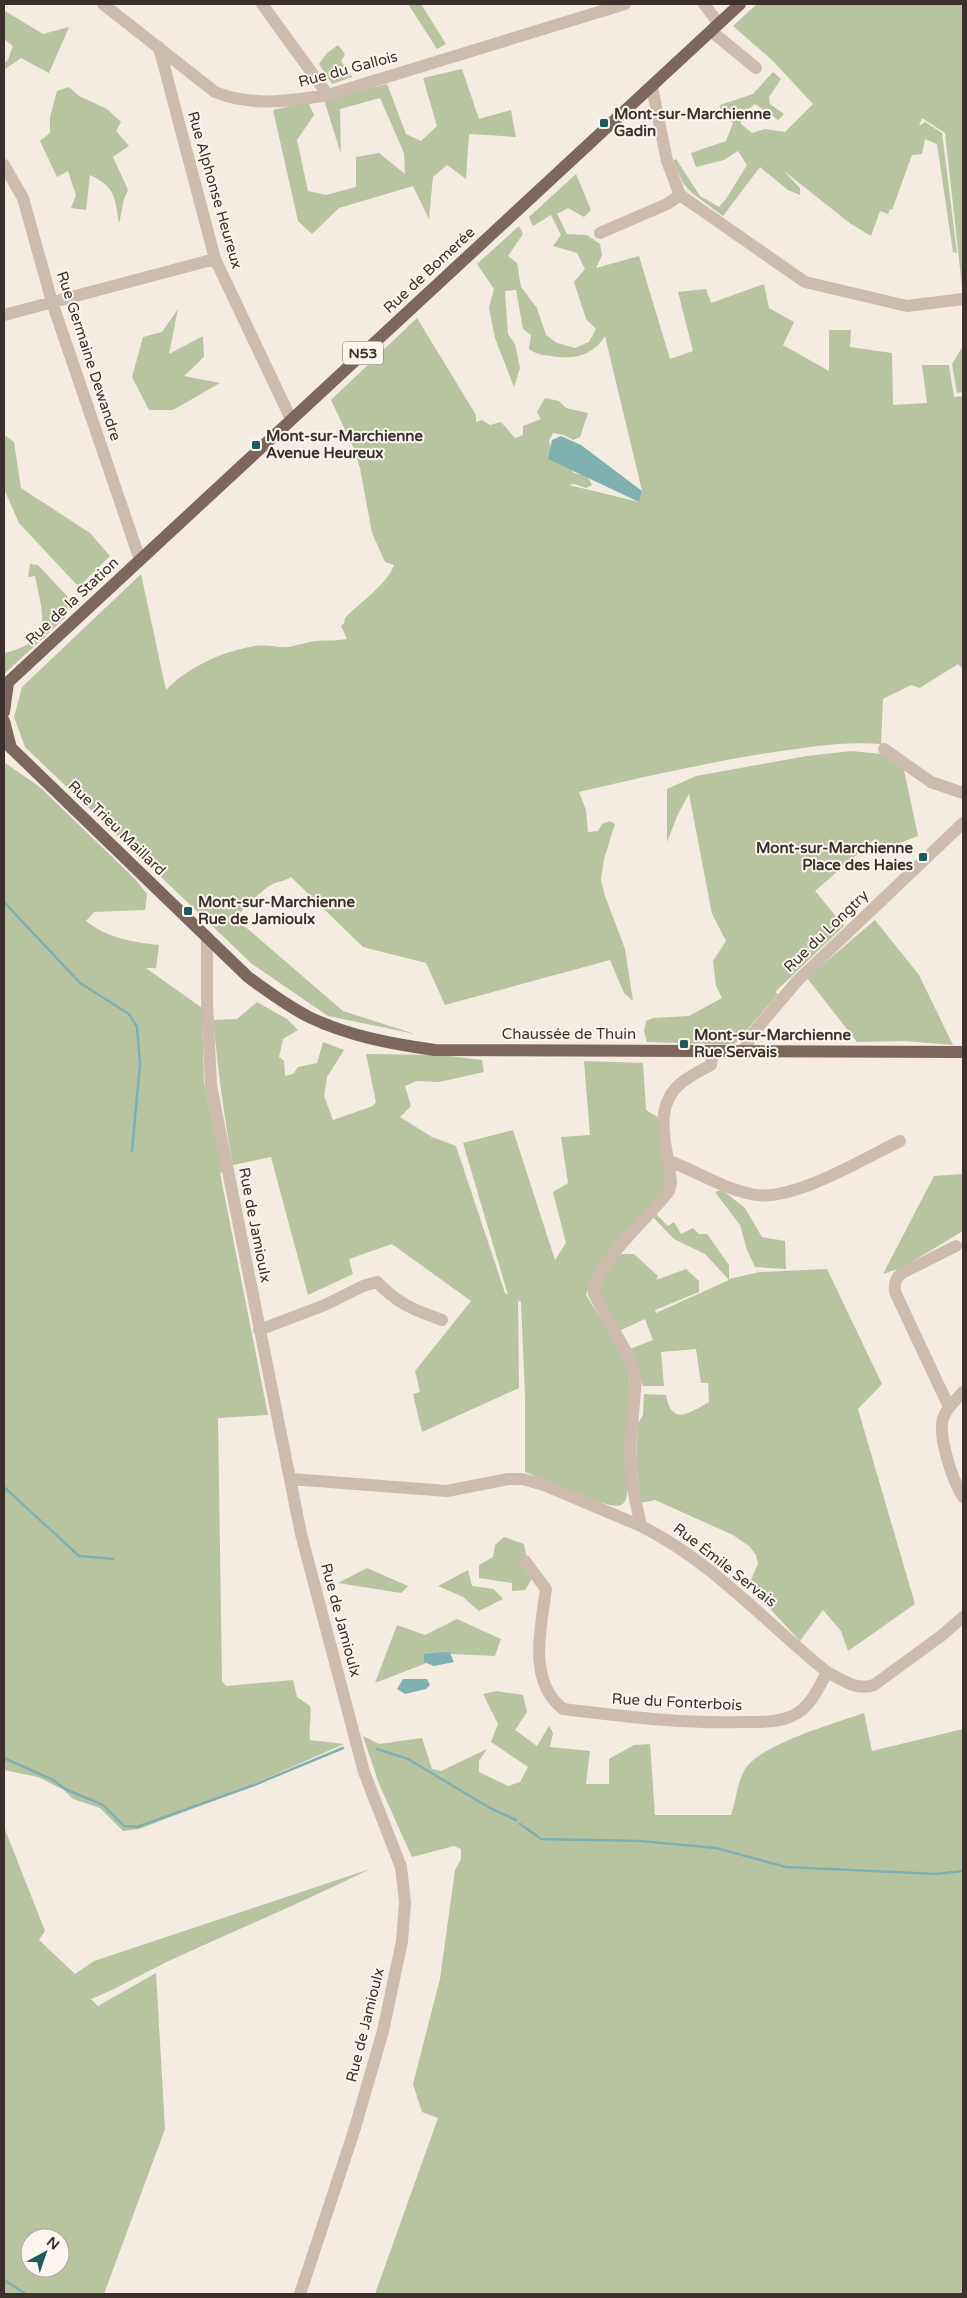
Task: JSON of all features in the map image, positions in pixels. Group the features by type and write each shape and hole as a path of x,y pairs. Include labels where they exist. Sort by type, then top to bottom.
{"main road":[{"name":"Rue de Bomerée","path":"140,560 740,4"},
{"name":"Rue de la Station","path":"6,685 140,560"},
{"path":"4,712 6,685"},
{"path":"4,721 6,747"},
{"name":"Rue Trieu Maillard","path":"6,747 21,758 207,939"},
{"name":"Chaussée de Thuin","path":"207,939 248,977 281,1001 308,1017 334,1027 396,1045 435,1050 963,1052"}],"street":[{"name":"Rue du Gallois","path":"103,4 215,92 231,99 255,102 290,101 328,95 625,4"},
{"path":"262,4 328,95"},
{"path":"704,4 715,28 756,68"},
{"name":"Rue Alphonse Heureux","path":"159,47 215,259 291,420"},
{"path":"652,87 667,161 680,196 805,282 907,306 963,299"},
{"name":"Rue Germaine Dewandre","path":"4,164 23,198 52,302 140,560"},
{"path":"600,233 667,204 680,196"},
{"path":"4,315 215,259"},
{"path":"884,749 932,782 963,793"},
{"name":"Rue du Longtry","path":"743,1051 753,1033 798,980 963,823"},
{"name":"Rue de Jamioulx","path":"207,939 207,1003 211,1086 259,1330 291,1479 300,1534 364,1772 402,1867 404,1902 402,1941 383,2031 354,2131 300,2294"},
{"path":"641,1526 632,1484 630,1450 636,1378 630,1359 600,1307 594,1291 599,1276 613,1254 668,1191 671,1183 662,1122 664,1108 669,1097 681,1083 711,1065 713,1051"},
{"path":"669,1161 751,1195 774,1196 794,1192 900,1141"},
{"path":"949,1407 895,1292 894,1286 902,1273 956,1246"},
{"path":"259,1330 326,1305 363,1286 377,1282 391,1297 403,1305 442,1320"},
{"path":"963,1392 943,1416 942,1435 956,1486 963,1496"},
{"name":"Rue Émile Servais","path":"291,1479 447,1491 508,1479 522,1479 544,1485 641,1526 682,1550 756,1609 827,1672"},
{"name":"Rue du Fonterbois","path":"526,1561 546,1589 538,1648 539,1664 547,1688 555,1702 563,1709 710,1723 777,1720 791,1717 802,1710 813,1697 827,1672"},
{"path":"827,1672 857,1686 868,1688 941,1636 963,1617"}],"green space":[{"path":"408,4 421,4 446,44 437,49"},
{"path":"757,4 963,4 963,295 945,133 922,118 919,126 925,122 942,133 957,253 953,252 937,144 925,139 922,154 912,155 892,210 890,209 888,214 880,211 871,236 851,224 784,171 800,188 800,195 788,190 760,167 723,216 692,193 683,183 673,161 676,159 700,196 719,207 726,199 747,165 738,151 724,160 696,167 691,153 726,141 733,123 721,115 720,105 753,94 773,72 781,79 769,97 770,104 784,114 778,120 755,104 741,115 741,124 752,133 765,129 785,132 813,104 772,60 733,26"},
{"path":"5,11 43,34 69,27 49,73 21,58 4,70 4,63 8,60 13,46 4,39"},
{"path":"338,45 345,54 341,61 352,77 332,84 319,64 327,53"},
{"path":"462,69 479,119 511,110 516,137 469,134 466,179 447,165 433,177 429,219 413,186 339,208 312,234 298,221 273,110 308,102 314,115 297,140 308,191 326,195 356,187 356,157 379,153 405,174 404,153 380,98 340,109 341,154 324,100 387,84 406,134 421,141 437,126 423,78"},
{"path":"69,87 79,96 107,109 121,122 116,131 129,146 113,157 128,190 124,199 119,224 113,194 99,179 90,175 86,210 71,208 76,195 68,171 57,177 40,141 50,133 50,117 57,91"},
{"path":"576,174 591,210 584,217 568,208 557,214 567,234 587,235 600,244 602,255 596,268 639,256 670,359 693,351 678,292 706,289 711,303 764,284 769,308 794,322 783,345 829,371 829,330 851,330 850,347 892,353 893,405 927,403 922,365 949,365 954,397 963,396 963,669 958,664 920,688 911,685 883,699 881,744 840,744 774,752 700,765 579,792 586,810 588,832 598,831 602,824 610,821 615,824 604,859 601,880 625,949 633,1001 624,993 610,960 445,1005 426,963 363,947 291,877 273,884 235,918 343,1011 415,1034 328,1016 252,964 25,747 14,717 22,687 141,574 166,690 195,667 243,648 259,646 289,647 313,641 347,639 341,626 345,618 379,587 394,565 385,562 372,533 360,468 354,449 331,400 417,318 476,415 476,422 482,420 490,425 501,422 515,438 523,435 523,426 541,419 537,412 545,398 559,401 566,408 588,413 580,437 573,440 564,435 553,433 549,441 552,450 548,456 568,467 574,473 587,476 592,485 586,488 574,484 569,485 639,502 642,491 605,336 595,348 575,357 542,355 534,352 529,349 531,335 523,329 516,290 505,291 508,334 515,344 520,368 514,387 495,338 489,308 494,289 477,264 519,226 523,234 508,256 517,263 521,287 537,308 546,335 557,343 575,348 589,342 596,329 586,319 574,282 585,269 577,253 553,246 561,235 551,215 533,226 529,217"},
{"path":"178,309 169,354 203,336 204,357 184,376 220,383 173,410 149,410 132,377 143,337 162,332"},
{"path":"963,346 963,392 957,393 952,364"},
{"path":"4,435 14,442 21,488 90,533 110,556 84,582 86,586 95,585 121,563 96,587 90,589 76,584 19,523 4,489"},
{"path":"30,564 38,565 67,596 69,602 65,618 4,674 4,653 31,642 38,634 42,625 41,604 35,576 28,577"},
{"path":"851,751 883,754 904,770 918,836 887,848 875,839 815,891 844,926 775,992 778,994 734,1045 647,1042 644,1031 646,1021 653,1018 689,1016 722,998 716,986 713,961 726,941 712,914 689,794 678,814 667,842 667,789 696,776 807,756"},
{"path":"4,762 41,788 136,880 147,894 145,910 94,912 86,921 102,931 120,938 159,945 156,968 146,968 202,1008 204,1082 223,1172 220,1173 268,1415 218,1418 222,1681 226,1686 293,1680 297,1697 310,1706 310,1740 344,1744 231,1794 139,1829 123,1831 100,1808 73,1799 64,1790 38,1777 4,1770"},
{"path":"875,920 919,975 953,1045 905,1041 857,1042 807,978"},
{"path":"257,1002 287,1019 298,1030 283,1039 279,1057 284,1061 285,1076 293,1074 298,1067 317,1063 323,1042 344,1050 327,1077 324,1096 333,1120 373,1106 376,1102 366,1054 440,1055 482,1060 484,1072 439,1082 417,1081 405,1086 411,1106 400,1117 432,1137 456,1146 505,1293 508,1295 463,1143 513,1130 555,1260 566,1243 553,1192 568,1183 561,1137 590,1135 584,1061 643,1063 646,1110 659,1118 668,1185 597,1271 586,1295 630,1364 628,1484 627,1496 623,1504 614,1506 589,1499 525,1472 525,1395 521,1302 515,1299 518,1301 519,1388 422,1432 413,1394 420,1392 415,1371 471,1301 392,1244 349,1259 353,1274 308,1295 271,1157 233,1165 213,1020 237,1019"},
{"path":"963,1174 963,1231 903,1267 883,1274 934,1176"},
{"path":"722,1190 745,1208 762,1237 785,1241 786,1269 755,1267 747,1250 740,1225 715,1192"},
{"path":"655,1213 668,1226 674,1222 681,1234 693,1228 699,1234 707,1234 729,1265 729,1279 760,1272 827,1269 882,1384 858,1409 915,1604 848,1651 841,1631 823,1610 800,1641 773,1612 750,1582 758,1564 756,1555 749,1546 733,1535 655,1500 640,1503 636,1459 638,1423 643,1415 644,1394 666,1395 672,1411 682,1415 709,1402 708,1383 701,1383 696,1349 661,1352 664,1386 643,1386 630,1349 653,1340 645,1319 617,1332 600,1302 600,1282 619,1254 634,1254 658,1276 656,1280 686,1269 699,1281 699,1292 655,1310 656,1313 729,1280 705,1254 674,1239 652,1216"},
{"path":"504,1537 524,1544 531,1580 525,1590 512,1591 512,1583 479,1578 479,1565 493,1557 495,1545"},
{"path":"367,1568 408,1586 401,1593 338,1583"},
{"path":"468,1570 472,1586 494,1589 503,1599 479,1611 463,1597 438,1586"},
{"path":"457,1619 501,1639 495,1656 450,1654 375,1683 397,1625 425,1635"},
{"path":"496,1691 523,1695 527,1712 515,1730 537,1746 549,1726 553,1733 550,1747 590,1751 586,1784 609,1784 609,1759 634,1745 650,1744 655,1815 731,1815 742,1776 752,1761 764,1752 798,1736 864,1713 872,1751 963,1729 963,2294 375,2294 438,2118 422,2112 413,2084 440,1979 455,1870 461,1859 461,1849 454,1846 412,1857 379,1784 363,1736 379,1744 422,1738 432,1769 441,1771 487,1749 479,1761 479,1772 508,1786 520,1782 528,1767 491,1742 498,1724 483,1694"},
{"path":"4,1827 45,1931 39,1940 75,1974 94,1961 370,1869 297,1904 173,1959 91,1999 98,2006 156,1973 165,2129 104,2294 4,2294"}],"water":[{"path":"561,436 581,445 642,491 639,502 548,459 552,440"},
{"path":"450,1653 454,1662 434,1666 424,1662 424,1654"},
{"path":"403,1679 427,1679 430,1685 426,1689 405,1694 397,1689"}],"waterway":[{"path":"4,902 80,983 129,1014 137,1027 140,1064 132,1151"},
{"path":"4,1487 79,1556 113,1559"},
{"path":"4,1758 53,1780 65,1789 103,1805 124,1826 137,1827 254,1785 343,1748"},
{"path":"377,1749 408,1759 490,1808 516,1820"},
{"path":"520,1824 541,1839 640,1841 716,1848 786,1867 936,1874 963,1871"},
{"path":"4,2280 26,2294"}],"place":[{"name":"Mont-sur-Marchienne Gadin","path":"604,123"},
{"name":"Mont-sur-Marchienne Avenue Heureux","path":"256,445"},
{"name":"Mont-sur-Marchienne Place des Haies","path":"923,857"},
{"name":"Mont-sur-Marchienne Rue de Jamioulx","path":"188,911"},
{"name":"Mont-sur-Marchienne Rue Servais","path":"684,1044"}]}
